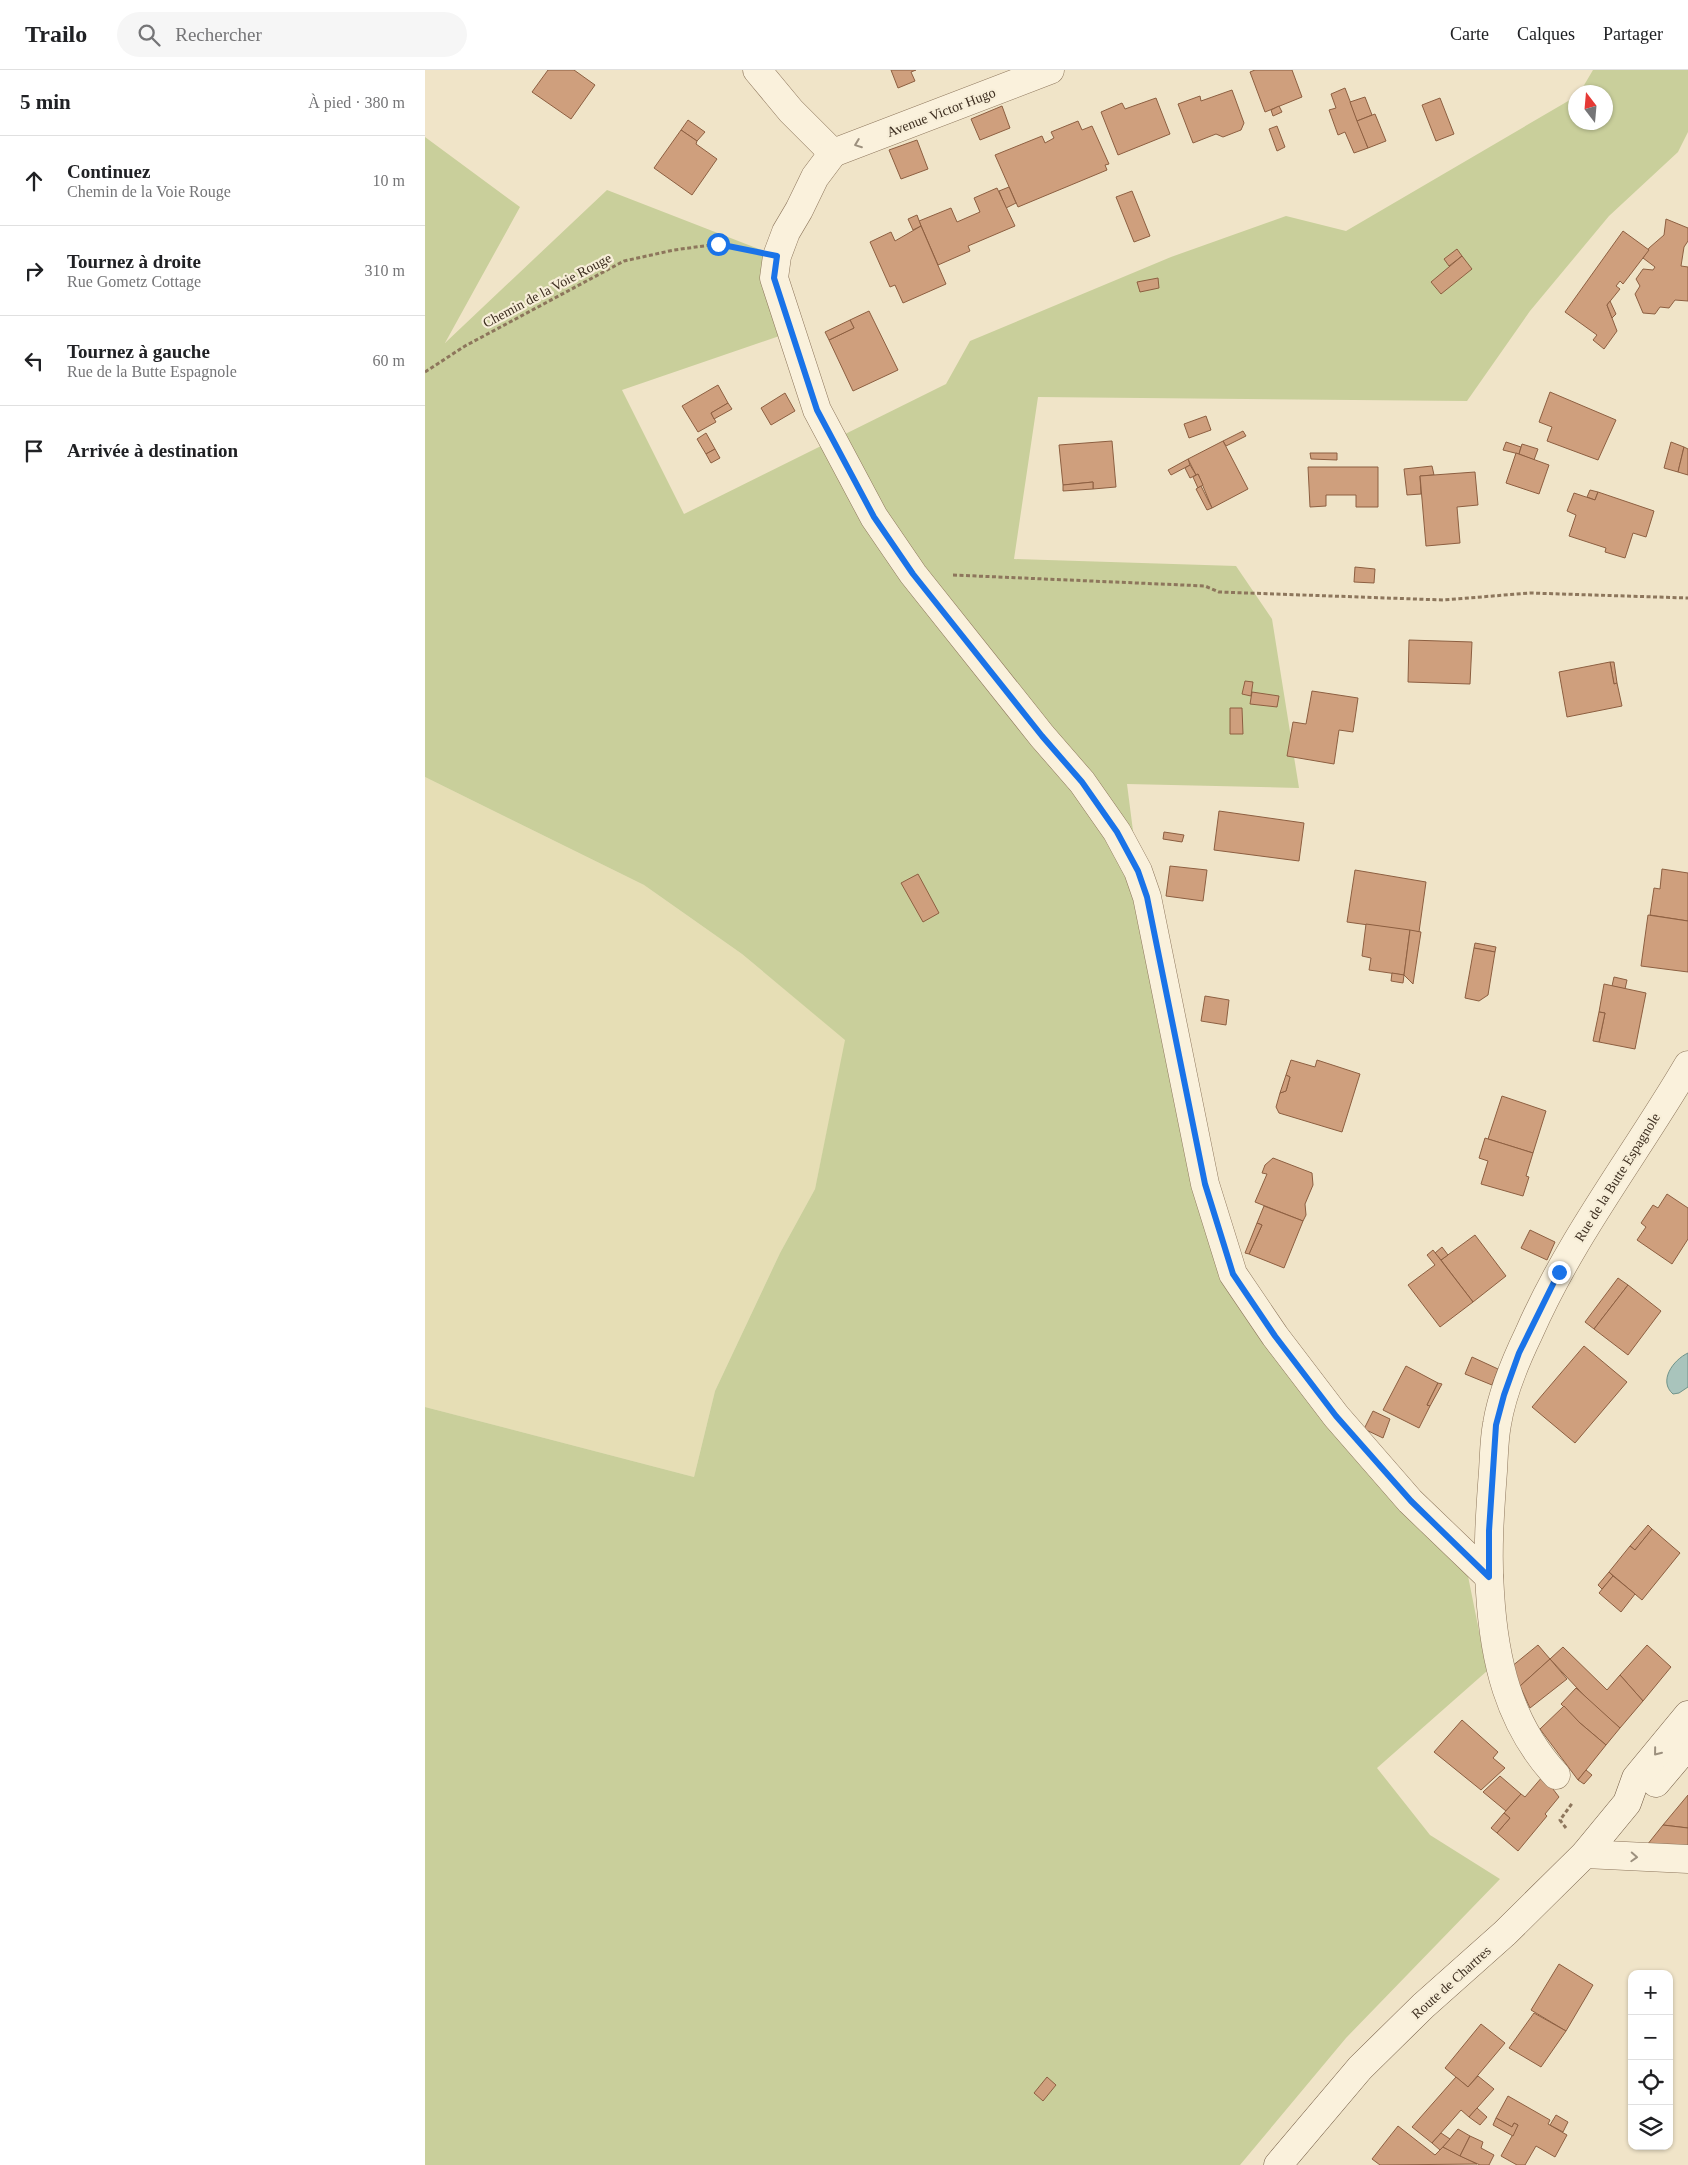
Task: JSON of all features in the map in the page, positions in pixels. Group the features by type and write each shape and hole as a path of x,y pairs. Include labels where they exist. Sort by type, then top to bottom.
{"street":[{"path":"757,70 796,117 833,153 815,177 799,210 785,232 777,256 774,278 817,410 874,517 913,574 1042,736 1082,782 1117,832 1138,871 1147,897 1205,1184 1233,1274 1275,1336 1336,1416 1411,1501 1489,1577"},
{"name":"Avenue Victor Hugo","path":"833,153 1050,70"},
{"name":"Rue de la Butte Espagnole","path":"1555,1774 1534,1749 1516,1714 1501,1674 1492,1630 1489,1531 1496,1425 1504,1395 1519,1353 1559,1272 1587,1221 1688,1065"},
{"name":"Route de Chartres","path":"1278,2165 1360,2068 1423,2006 1505,1933 1585,1854 1627,1803 1636,1778 1688,1715"},
{"name":"Route de Chartres","path":"1627,1803 1649,1792 1688,1745"},
{"path":"1585,1854 1688,1859"}],"path":[{"name":"Chemin de la Voie Rouge","path":"425,372 465,346 624,261 674,250 718,244 777,256"},
{"path":"913,574 1205,586 1219,592 1443,600 1530,593 1688,598"}],"shaded area":[{"path":"425,777 644,885 742,954 846,1040 815,1189 780,1253 715,1391 694,1477 425,1407"}],"green space":[{"path":"1593,70 1688,70 1688,132 1678,152 1609,216 1530,311 1467,401 1038,397 1014,559 1236,566 1272,619 1299,788 1127,784 1157,1019 1187,1154 1225,1276 1465,1561 1487,1671 1377,1768 1430,1835 1500,1879 1346,2038 1240,2165 425,2165 425,1407 694,1477 715,1391 780,1253 815,1189 845,1040 742,954 644,885 425,777 425,137 520,207 445,343 607,190 777,256 791,332 622,390 684,514 946,384 970,341 1171,257 1286,216 1346,231 1568,101 1568,130 1613,130 1613,85 1584,85"}],"water":[{"path":"1688,1353 1688,1387 1679,1393 1673,1394 1667,1383 1669,1371 1682,1356"}],"building":[{"path":"548,70 574,70 595,85 571,119 532,92"},
{"path":"891,70 916,70 911,72 915,81 898,88"},
{"path":"1255,70 1292,70 1302,97 1265,112 1250,72"},
{"path":"1345,88 1368,148 1354,153 1345,132 1338,135 1329,110 1336,108 1331,94"},
{"path":"1232,90 1244,123 1241,130 1223,137 1216,134 1193,143 1178,104 1200,96 1201,101"},
{"path":"1365,97 1372,115 1357,121 1350,102"},
{"path":"1156,98 1170,134 1118,155 1101,112 1122,103 1125,109"},
{"path":"1440,98 1454,134 1436,141 1422,105"},
{"path":"1002,106 1010,128 980,140 971,119"},
{"path":"1279,106 1282,112 1273,116 1271,110"},
{"path":"1375,114 1386,141 1368,148 1357,121"},
{"path":"688,120 705,132 697,141 681,130"},
{"path":"1078,121 1082,130 1092,126 1109,164 1105,165 1107,170 1018,207 995,155 1042,136 1045,143 1054,138 1051,132"},
{"path":"1277,126 1285,147 1277,151 1269,129"},
{"path":"681,130 717,159 692,195 654,168"},
{"path":"917,140 928,169 901,179 889,150"},
{"path":"1009,187 1016,203 1006,208 999,191"},
{"path":"997,188 1015,226 968,246 970,251 938,265 919,221 951,208 957,222 980,212 974,198"},
{"path":"1132,191 1150,236 1134,242 1116,197"},
{"path":"917,215 921,226 913,230 908,219"},
{"path":"1666,219 1688,228 1688,241 1684,247 1681,266 1688,267 1688,301 1675,300 1669,308 1660,307 1655,314 1643,313 1635,294 1640,286 1636,279 1643,269 1653,270 1655,267 1643,258 1649,248 1664,235"},
{"path":"921,226 946,284 903,303 895,285 890,287 870,242 891,232 895,241"},
{"path":"1623,231 1649,250 1623,284 1620,281 1616,286 1620,289 1607,305 1617,331 1604,349 1593,340 1597,335 1565,312"},
{"path":"1457,249 1462,256 1449,266 1444,259"},
{"path":"1462,256 1472,269 1441,294 1431,282"},
{"path":"1158,278 1159,288 1140,292 1137,282"},
{"path":"1610,301 1616,314 1612,318 1607,305"},
{"path":"869,311 898,370 853,391 829,340 854,328 850,320"},
{"path":"850,320 854,328 829,340 825,332"},
{"path":"718,385 728,403 711,413 716,422 698,432 682,406"},
{"path":"1550,392 1616,420 1598,460 1547,441 1552,427 1539,422"},
{"path":"785,393 795,411 771,425 761,408"},
{"path":"728,403 732,409 714,419 711,413"},
{"path":"1206,416 1211,430 1189,438 1184,424"},
{"path":"1243,431 1246,436 1226,446 1223,441"},
{"path":"706,433 715,449 706,454 697,439"},
{"path":"1112,441 1116,487 1093,489 1093,482 1063,485 1059,445"},
{"path":"1223,441 1248,489 1212,508 1198,474 1196,475 1188,459"},
{"path":"1506,442 1521,447 1519,454 1503,450"},
{"path":"1671,442 1684,447 1678,472 1664,468"},
{"path":"1522,444 1538,449 1534,460 1519,454"},
{"path":"1684,447 1688,449 1688,475 1678,472"},
{"path":"715,449 720,458 711,463 706,454"},
{"path":"1310,453 1337,453 1337,460 1311,459"},
{"path":"1516,453 1549,465 1539,494 1506,483"},
{"path":"1188,459 1190,465 1171,475 1168,470"},
{"path":"1190,465 1196,475 1190,478 1185,468"},
{"path":"1432,466 1434,475 1420,476 1421,494 1407,495 1404,469"},
{"path":"1308,467 1378,467 1378,507 1356,507 1356,495 1326,495 1326,506 1310,507"},
{"path":"1475,472 1478,505 1457,507 1460,543 1426,546 1420,476"},
{"path":"1198,474 1203,485 1198,488 1193,477"},
{"path":"1093,482 1093,489 1063,491 1063,485"},
{"path":"1201,486 1212,508 1207,510 1196,489"},
{"path":"1590,490 1598,492 1595,500 1587,497"},
{"path":"1598,492 1654,511 1646,537 1633,533 1625,558 1605,552 1606,548 1569,536 1576,515 1567,511 1574,493 1595,500"},
{"path":"1355,567 1375,569 1374,583 1354,582"},
{"path":"1409,640 1472,642 1470,684 1408,682"},
{"path":"1610,662 1614,662 1617,683 1614,684"},
{"path":"1610,662 1614,684 1617,683 1622,706 1567,717 1559,672"},
{"path":"1245,681 1253,682 1251,696 1242,694"},
{"path":"1312,691 1358,698 1353,732 1339,730 1334,764 1287,756 1293,722 1306,724"},
{"path":"1252,692 1279,696 1277,707 1250,704"},
{"path":"1230,708 1242,708 1243,734 1230,734"},
{"path":"1219,811 1304,823 1299,861 1214,850"},
{"path":"1164,832 1184,835 1182,842 1163,839"},
{"path":"1170,866 1207,870 1203,901 1166,896"},
{"path":"1662,869 1688,873 1688,921 1650,915 1654,888 1660,889"},
{"path":"1355,870 1426,882 1419,932 1347,922"},
{"path":"918,874 939,913 923,922 901,883"},
{"path":"1648,915 1688,921 1688,972 1641,966"},
{"path":"1366,924 1410,930 1404,975 1369,970 1371,958 1362,956"},
{"path":"1410,930 1421,932 1413,984 1404,975"},
{"path":"1475,943 1496,947 1495,952 1474,948"},
{"path":"1474,948 1495,952 1488,995 1479,1001 1465,998"},
{"path":"1392,973 1404,975 1403,983 1391,981"},
{"path":"1614,977 1627,980 1625,989 1612,986"},
{"path":"1604,984 1646,993 1635,1049 1599,1042 1605,1013 1599,1012"},
{"path":"1205,996 1229,1000 1226,1025 1201,1021"},
{"path":"1599,1012 1605,1013 1599,1042 1593,1041"},
{"path":"1291,1060 1315,1067 1317,1060 1360,1074 1342,1132 1279,1113 1276,1107 1280,1093 1286,1091 1290,1077 1286,1075"},
{"path":"1286,1075 1290,1077 1286,1091 1280,1093"},
{"path":"1502,1096 1546,1111 1533,1153 1488,1139"},
{"path":"1485,1138 1533,1153 1526,1176 1529,1177 1523,1196 1481,1184 1488,1161 1479,1158"},
{"path":"1273,1158 1312,1173 1313,1185 1305,1204 1306,1215 1303,1221 1255,1202 1267,1174 1262,1173 1265,1165"},
{"path":"1667,1194 1688,1208 1688,1239 1672,1264 1637,1240 1646,1227 1641,1223 1653,1205 1658,1208"},
{"path":"1264,1206 1303,1221 1284,1268 1249,1254 1262,1225 1257,1223"},
{"path":"1257,1223 1262,1225 1249,1254 1245,1253"},
{"path":"1530,1230 1555,1242 1547,1260 1521,1248"},
{"path":"1475,1235 1506,1276 1473,1302 1441,1260"},
{"path":"1442,1247 1448,1255 1441,1260 1435,1253"},
{"path":"1433,1250 1473,1302 1440,1327 1408,1285 1435,1265 1427,1255"},
{"path":"1618,1278 1628,1285 1594,1329 1585,1322"},
{"path":"1628,1285 1661,1311 1628,1355 1594,1329"},
{"path":"1584,1346 1627,1382 1575,1443 1532,1407"},
{"path":"1472,1357 1498,1369 1492,1385 1465,1374"},
{"path":"1406,1366 1438,1383 1427,1405 1430,1406 1419,1428 1383,1410"},
{"path":"1438,1383 1442,1384 1430,1406 1427,1405"},
{"path":"1373,1411 1390,1419 1383,1438 1364,1429"},
{"path":"1648,1525 1652,1529 1635,1550 1630,1546"},
{"path":"1652,1529 1680,1553 1642,1600 1609,1572 1630,1546 1635,1550"},
{"path":"1609,1572 1613,1576 1602,1589 1598,1585"},
{"path":"1613,1576 1635,1594 1621,1612 1599,1593"},
{"path":"1538,1645 1550,1659 1520,1686 1511,1667"},
{"path":"1647,1645 1671,1667 1643,1701 1620,1675"},
{"path":"1563,1647 1607,1690 1620,1675 1643,1701 1620,1728 1592,1704 1550,1659"},
{"path":"1550,1659 1567,1679 1530,1708 1520,1686"},
{"path":"1576,1688 1620,1728 1606,1745 1561,1704"},
{"path":"1564,1706 1580,1723 1606,1745 1578,1780 1540,1729"},
{"path":"1462,1720 1498,1752 1493,1758 1505,1768 1481,1790 1434,1752"},
{"path":"1586,1770 1592,1775 1584,1784 1578,1780"},
{"path":"1500,1776 1521,1794 1506,1811 1483,1792"},
{"path":"1543,1776 1559,1797 1545,1814 1547,1816 1518,1851 1497,1833 1510,1818 1504,1813 1521,1794 1525,1797"},
{"path":"1688,1795 1688,1828 1663,1825"},
{"path":"1504,1813 1510,1818 1497,1833 1491,1828"},
{"path":"1663,1825 1688,1828 1688,1855 1643,1850"},
{"path":"1559,1964 1593,1985 1566,2031 1531,2010"},
{"path":"1534,2013 1566,2031 1541,2067 1509,2048"},
{"path":"1481,2024 1505,2043 1468,2087 1445,2068"},
{"path":"1478,2076 1494,2089 1469,2117 1461,2110 1432,2143 1412,2127 1456,2077 1468,2087"},
{"path":"1047,2077 1056,2085 1043,2101 1034,2093"},
{"path":"1508,2096 1550,2120 1548,2124 1567,2135 1555,2157 1536,2146 1525,2165 1517,2165 1501,2156 1518,2125 1514,2123 1512,2127 1496,2118"},
{"path":"1477,2108 1487,2117 1480,2125 1469,2117"},
{"path":"1556,2115 1568,2122 1563,2132 1550,2125"},
{"path":"1496,2118 1512,2127 1514,2123 1518,2125 1513,2136 1493,2125"},
{"path":"1398,2126 1435,2155 1443,2147 1477,2164 1380,2165 1372,2159"},
{"path":"1458,2129 1470,2136 1460,2156 1443,2147"},
{"path":"1441,2133 1450,2139 1440,2150 1432,2143"},
{"path":"1470,2136 1483,2142 1481,2148 1494,2155 1489,2165 1480,2165 1460,2156"}],"route":[{"path":"718,244 777,256 774,278 817,410 874,517 913,574 935,599 1042,736 1082,782 1117,832 1138,871 1147,897 1205,1184 1233,1274 1275,1336 1336,1416 1411,1501 1489,1577 1489,1531 1496,1425 1504,1395 1519,1353 1559,1272"}]}
